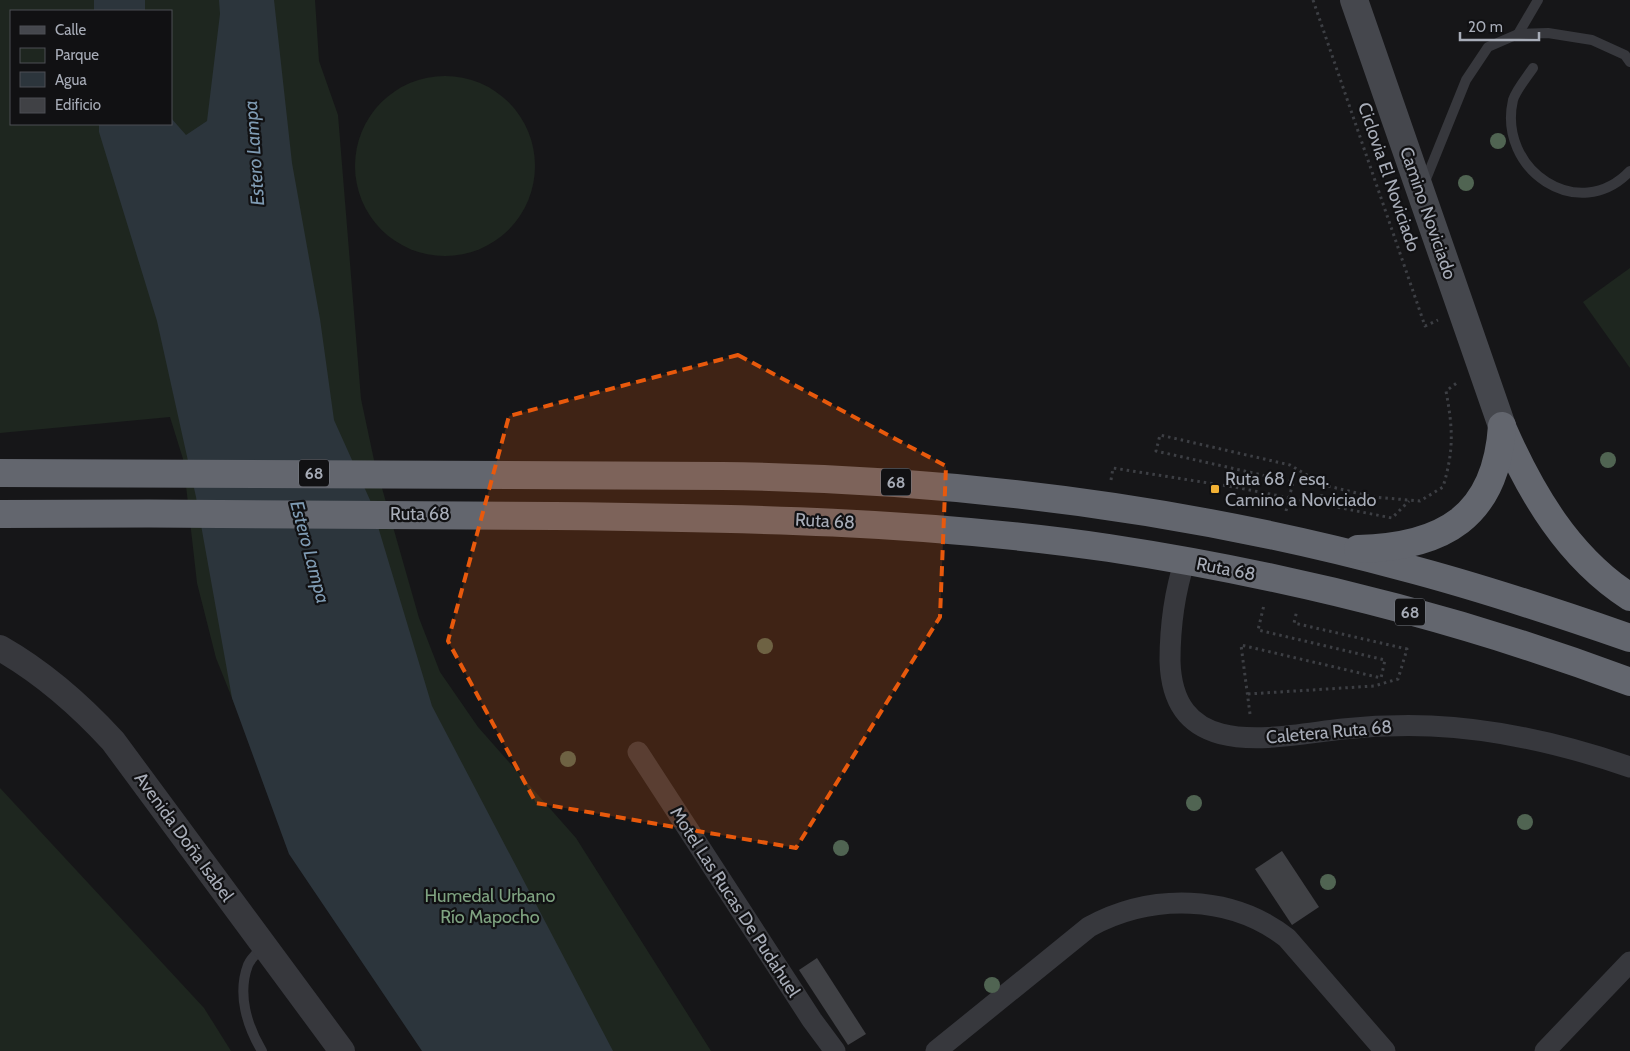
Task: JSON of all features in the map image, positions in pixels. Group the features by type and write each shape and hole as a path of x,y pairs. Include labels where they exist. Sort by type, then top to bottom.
{"highway":[{"path":"1332,549 1390,546 1419,541 1448,530 1461,521 1476,505 1496,467 1502,426"},
{"path":"1502,426 1528,482 1561,534 1603,577 1630,597"},
{"name":"68","path":"0,473 807,477 946,486 1107,506 1182,518 1332,549 1472,586 1630,638"},
{"name":"Ruta 68","path":"0,514 458,514 727,518 866,523 1028,538 1185,560 1303,585 1443,621 1630,682"}],"main road":[{"name":"Camino Noviciado","path":"1354,0 1502,426"}],"street":[{"name":"Caletera Ruta 68","path":"1185,560 1175,592 1170,632 1171,676 1174,690 1187,711 1206,727 1230,737 1253,739 1388,726 1474,729 1571,748 1630,767"},
{"name":"Avenida Doña Isabel","path":"0,648 56,685 86,712 113,741 342,1051"},
{"name":"Motel Las Rucas De Pudahuel","path":"638,752 812,1020 835,1051"},
{"path":"936,1051 1089,927 1105,918 1138,908 1187,903 1226,907 1245,913 1274,928 1287,938 1385,1051"},
{"path":"1545,1051 1630,962"}],"lane":[{"path":"1518,34 1538,0"},
{"path":"1421,192 1466,80 1488,47 1518,34 1548,32 1592,40 1625,54 1630,62"},
{"path":"1533,68 1513,99 1512,138 1530,170 1558,188 1588,192 1618,184 1630,171"},
{"path":"262,1051 248,1021 244,998 249,963 263,946"}],"path":[{"name":"Ciclovia El Noviciado","path":"1313,0 1426,326 1462,310"},
{"path":"1290,465 1324,486 1373,497 1420,501 1444,487 1452,459 1452,423 1446,391 1480,365"},
{"path":"1107,506 1113,468 1234,487 1392,518 1409,500"},
{"path":"1320,503 1324,486"},
{"path":"1248,694 1374,686 1398,678 1407,649 1294,623 1303,585"},
{"path":"1241,645 1253,739"}],"highlighted area":[{"path":"738,355 946,466 940,617 796,848 536,803 448,641 509,416"}],"green space":[{"name":"Humedal Urbano Río Mapocho","path":"0,0 315,0 319,61 338,115 361,399 374,460 419,618 440,672 478,727 576,838 711,1051 458,1051 246,733 216,658 197,583 183,459 170,417 0,433"},
{"path":"454,76 463,77 488,86 509,102 525,123 534,148 534,184 525,209 509,230 488,246 480,249 463,255 436,256 427,255 402,246 375,223 365,209 356,184 355,157 356,148 365,123 388,96 402,86 427,77"},
{"path":"1630,268 1630,368 1583,302"},
{"path":"0,788 204,1008 231,1051 0,1051"}],"water":[{"path":"94,0 145,0 145,10 94,10"},
{"name":"Humedal Urbano Río Mapocho","path":"219,0 274,0 292,163 320,319 334,420 370,500 432,706 613,1051 422,1051 289,854 232,698 196,497 157,321 99,132 99,125 172,125 172,119 186,135 207,121 220,14"}],"building":[{"path":"1282,851 1319,907 1292,925 1255,869"},
{"path":"817,958 866,1034 848,1045 799,970"}],"place":[{"name":"Ruta 68 / esq. Camino a Noviciado","path":"1215,489"}],"water label":[{"name":"Estero Lampa","path":"254,153"},
{"name":"Estero Lampa","path":"310,552"}]}
